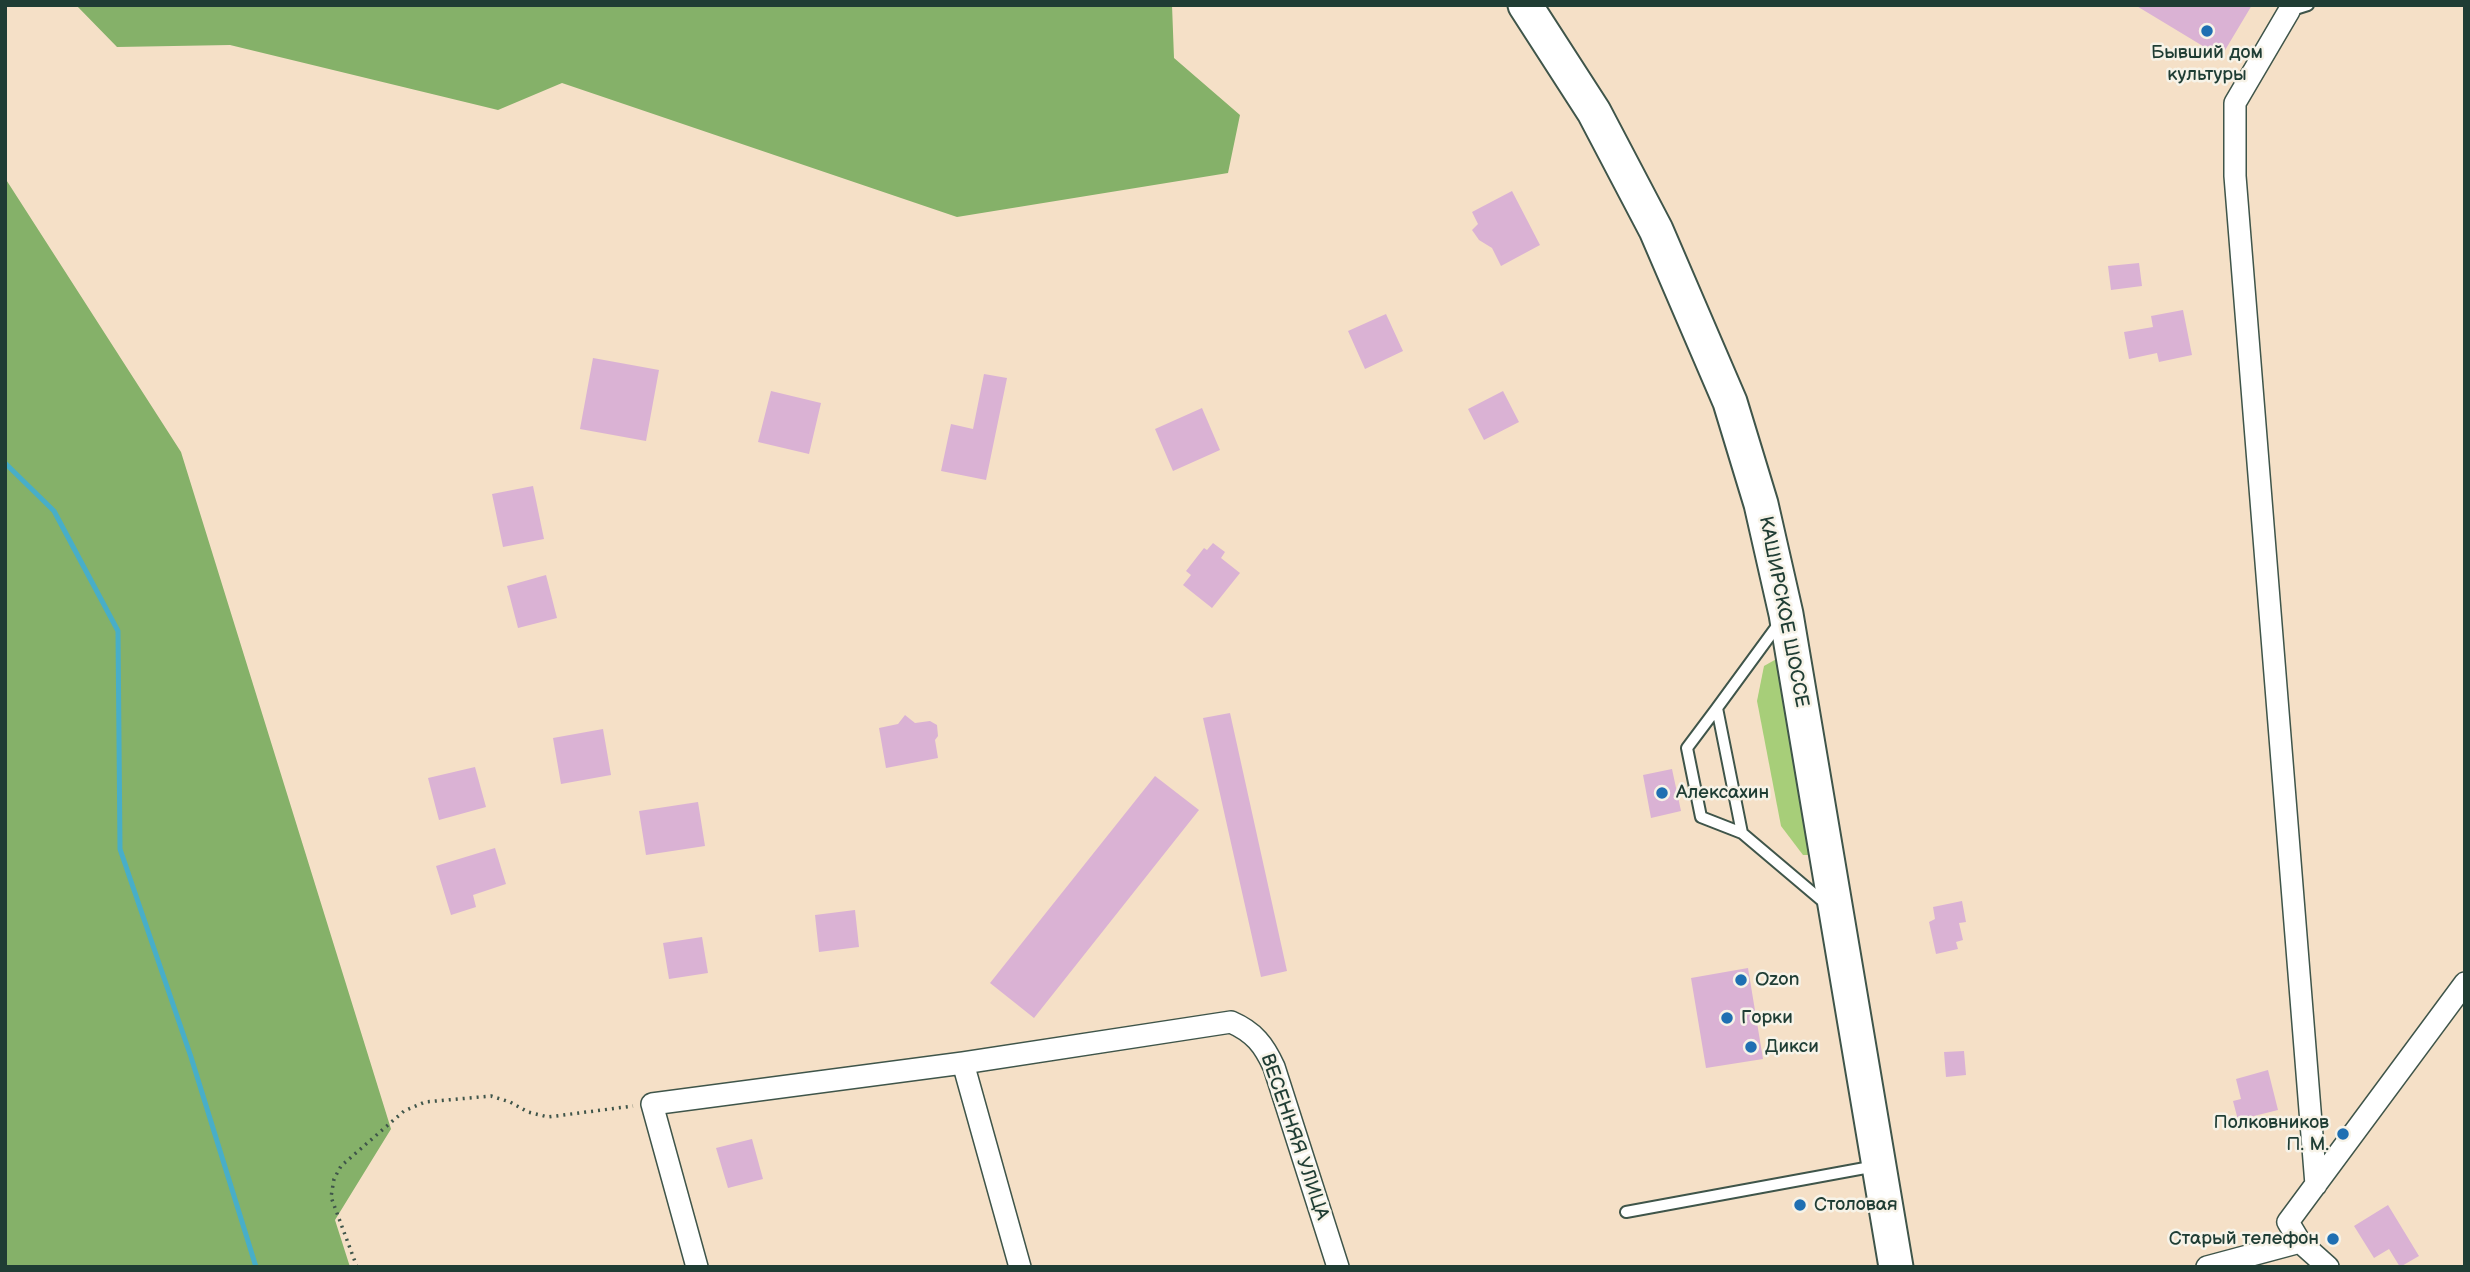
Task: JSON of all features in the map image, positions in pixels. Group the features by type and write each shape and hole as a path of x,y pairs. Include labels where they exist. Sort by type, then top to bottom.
{"main road":[{"name":"КАШИРСКОЕ ШОССЕ","path":"1525,5 1594,112 1656,230 1730,402 1761,504 1786,614 1896,1267"}],"street":[{"path":"2296,7 2235,103 2235,176 2316,1185"},
{"path":"2328,1267 2300,1242 2288,1222 2465,983"},
{"name":"ВЕСЕННЯЯ УЛИЦА","path":"962,1063 1231,1022 1247,1029 1263,1044 1274,1067 1338,1267"},
{"path":"697,1267 652,1104 962,1063 1020,1267"},
{"path":"2207,1267 2300,1242"}],"lane":[{"path":"1786,614 1687,748 1702,817 1742,833 1837,914"},
{"path":"1717,708 1742,833"},
{"path":"1626,1212 1879,1165"}],"path":[{"path":"356,1267 331,1197 334,1179 341,1166 404,1111 425,1102 491,1096 528,1112 548,1117 652,1104"}],"green space":[{"path":"76,5 1172,5 1174,58 1240,115 1228,173 957,217 562,83 498,110 230,45 117,47"},
{"path":"5,178 181,452 391,1129 335,1220 350,1267 5,1267"},
{"path":"1780,657 1813,855 1803,855 1781,826 1757,701 1764,666"}],"building":[{"name":"Бывший дом культуры","path":"2135,5 2252,5 2221,57"},
{"path":"1512,191 1540,245 1501,266 1492,248 1479,240 1472,230 1478,224 1472,212"},
{"path":"2139,263 2142,286 2111,290 2108,266"},
{"path":"2183,310 2192,355 2159,362 2157,353 2129,359 2124,332 2153,327 2151,316"},
{"path":"1386,314 1403,351 1365,369 1348,331"},
{"path":"593,358 659,370 646,441 580,429"},
{"path":"984,374 1007,378 986,480 941,471 951,424 973,429"},
{"path":"771,391 821,403 809,454 758,442"},
{"path":"1503,391 1519,422 1484,440 1468,409"},
{"path":"1202,408 1220,450 1173,471 1155,429"},
{"path":"533,486 544,539 503,547 492,494"},
{"path":"1213,543 1225,552 1221,558 1240,573 1212,608 1183,585 1191,575 1186,571 1204,548 1207,550"},
{"path":"546,575 557,618 518,628 507,586"},
{"path":"1230,713 1287,971 1261,977 1203,718"},
{"path":"905,715 915,723 930,721 937,725 938,736 935,740 938,758 886,768 879,728 898,724"},
{"path":"603,729 611,775 561,784 553,738"},
{"path":"475,767 486,807 439,820 428,778"},
{"name":"Алексахин","path":"1672,769 1681,811 1651,818 1643,775"},
{"path":"1155,776 1199,810 1034,1018 990,983"},
{"path":"698,802 705,846 646,855 639,811"},
{"path":"495,848 506,884 473,895 476,907 451,915 436,866"},
{"path":"1962,901 1966,922 1959,923 1963,940 1956,942 1958,949 1936,954 1929,922 1935,919 1933,907"},
{"path":"855,910 859,947 819,952 815,915"},
{"path":"702,937 708,973 669,979 663,943"},
{"name":"Горки","path":"1748,968 1763,1059 1706,1068 1691,978"},
{"path":"1964,1051 1966,1075 1946,1077 1944,1052"},
{"path":"2268,1070 2278,1110 2238,1120 2233,1101 2241,1099 2236,1079"},
{"path":"752,1139 763,1179 728,1188 716,1148"},
{"path":"2388,1205 2419,1256 2400,1267 2389,1249 2374,1258 2354,1226"}],"waterway":[{"path":"5,463 54,511 118,631 120,849 191,1057 256,1267"}],"place":[{"name":"Бывший дом культуры","path":"2207,31"},
{"name":"Алексахин","path":"1662,793"},
{"name":"Ozon","path":"1741,980"},
{"name":"Горки","path":"1727,1018"},
{"name":"Дикси","path":"1751,1047"},
{"name":"Полковников П. М.","path":"2343,1134"},
{"name":"Столовая","path":"1800,1205"},
{"name":"Старый телефон","path":"2333,1239"}]}
